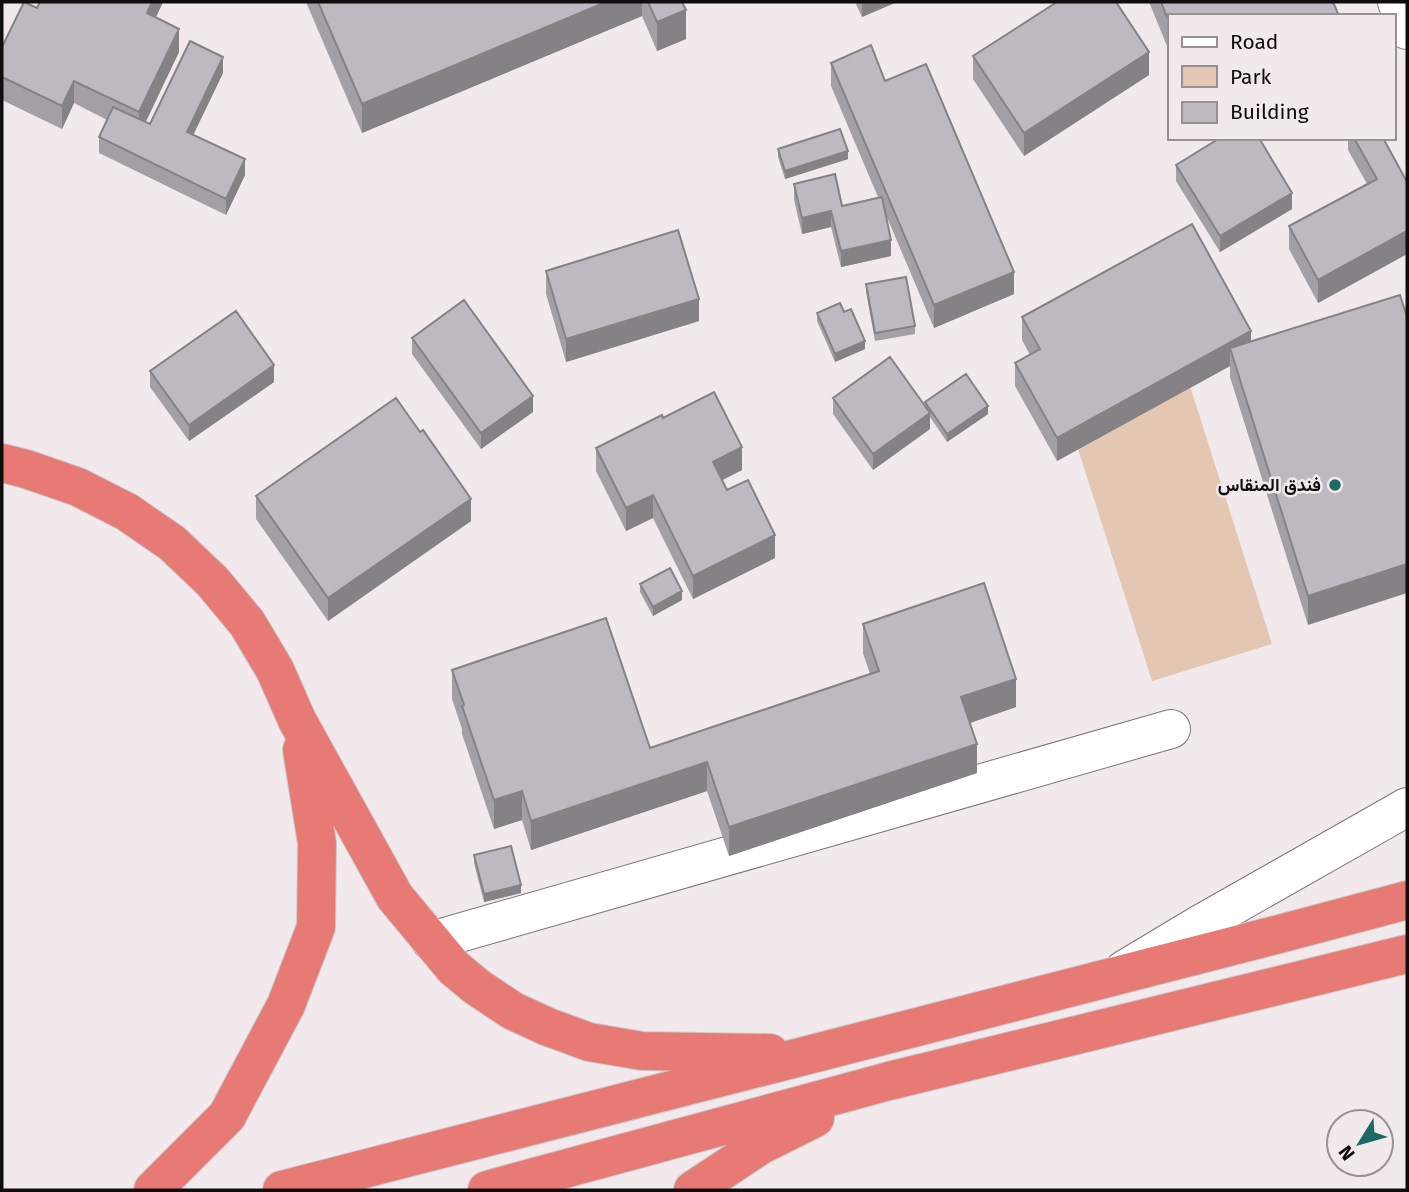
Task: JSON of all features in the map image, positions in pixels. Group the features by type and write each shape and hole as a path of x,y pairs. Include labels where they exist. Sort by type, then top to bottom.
{"highway":[{"path":"2,463 78,487 127,512 172,543 212,581 247,623 275,670 298,720 395,897 454,968 477,987 513,1011 589,1042 642,1051 821,1054"},
{"path":"153,1190 227,1116 286,1005 316,927 317,843 298,720"},
{"path":"282,1190 821,1054 1407,900"},
{"path":"487,1190 890,1081 1407,954"},
{"path":"693,1190 761,1145 890,1081"}],"street":[{"path":"1397,2 1407,30"},
{"path":"431,941 1171,729"},
{"path":"1108,980 1407,807"}],"green space":[{"path":"1177,345 1272,644 1152,681 1057,383"}],"building":[{"path":"24,2 37,8 40,2 152,2 147,13 179,29 139,112 74,81 62,106 2,77 2,47"},
{"path":"318,2 606,2 362,104"},
{"path":"648,2 682,2 686,10 657,22"},
{"path":"1057,2 1116,2 1149,52 1024,133 973,56"},
{"path":"1161,2 1333,2 1338,14 1168,14 1168,20"},
{"path":"190,41 223,57 187,132 245,159 226,199 99,137 113,107 150,124"},
{"path":"871,45 885,81 926,64 1014,272 934,305 831,63"},
{"path":"840,129 848,151 785,171 778,149"},
{"path":"1217,140 1260,140 1292,193 1220,236 1176,165"},
{"path":"1355,140 1384,140 1407,182 1407,231 1318,280 1289,226 1377,179"},
{"path":"835,174 842,206 882,197 891,240 841,251 831,211 802,218 794,184"},
{"path":"1192,224 1251,331 1057,438 1015,363 1040,349 1022,317"},
{"path":"678,230 699,299 566,339 546,271"},
{"path":"906,277 915,326 875,333 866,284"},
{"name":"فندق المنقاس","path":"1400,295 1407,317 1407,564 1308,596 1230,348"},
{"path":"464,300 533,396 481,433 412,338"},
{"path":"840,303 844,312 851,309 865,341 835,354 817,313"},
{"path":"236,311 274,365 189,425 150,371"},
{"path":"890,357 930,413 873,454 833,398"},
{"path":"966,374 988,406 947,434 925,402"},
{"path":"714,392 742,447 713,462 727,490 748,480 775,535 693,576 653,495 626,508 596,448"},
{"path":"396,398 420,432 423,430 471,499 328,598 256,496"},
{"path":"670,568 682,591 653,607 640,584"},
{"path":"984,583 1016,679 961,697 977,744 729,827 707,762 531,821 522,791 494,800 452,670 606,618 650,748 879,671 863,624"},
{"path":"511,846 521,885 484,894 474,855"}],"place":[{"name":"فندق المنقاس","path":"1335,485"}]}
